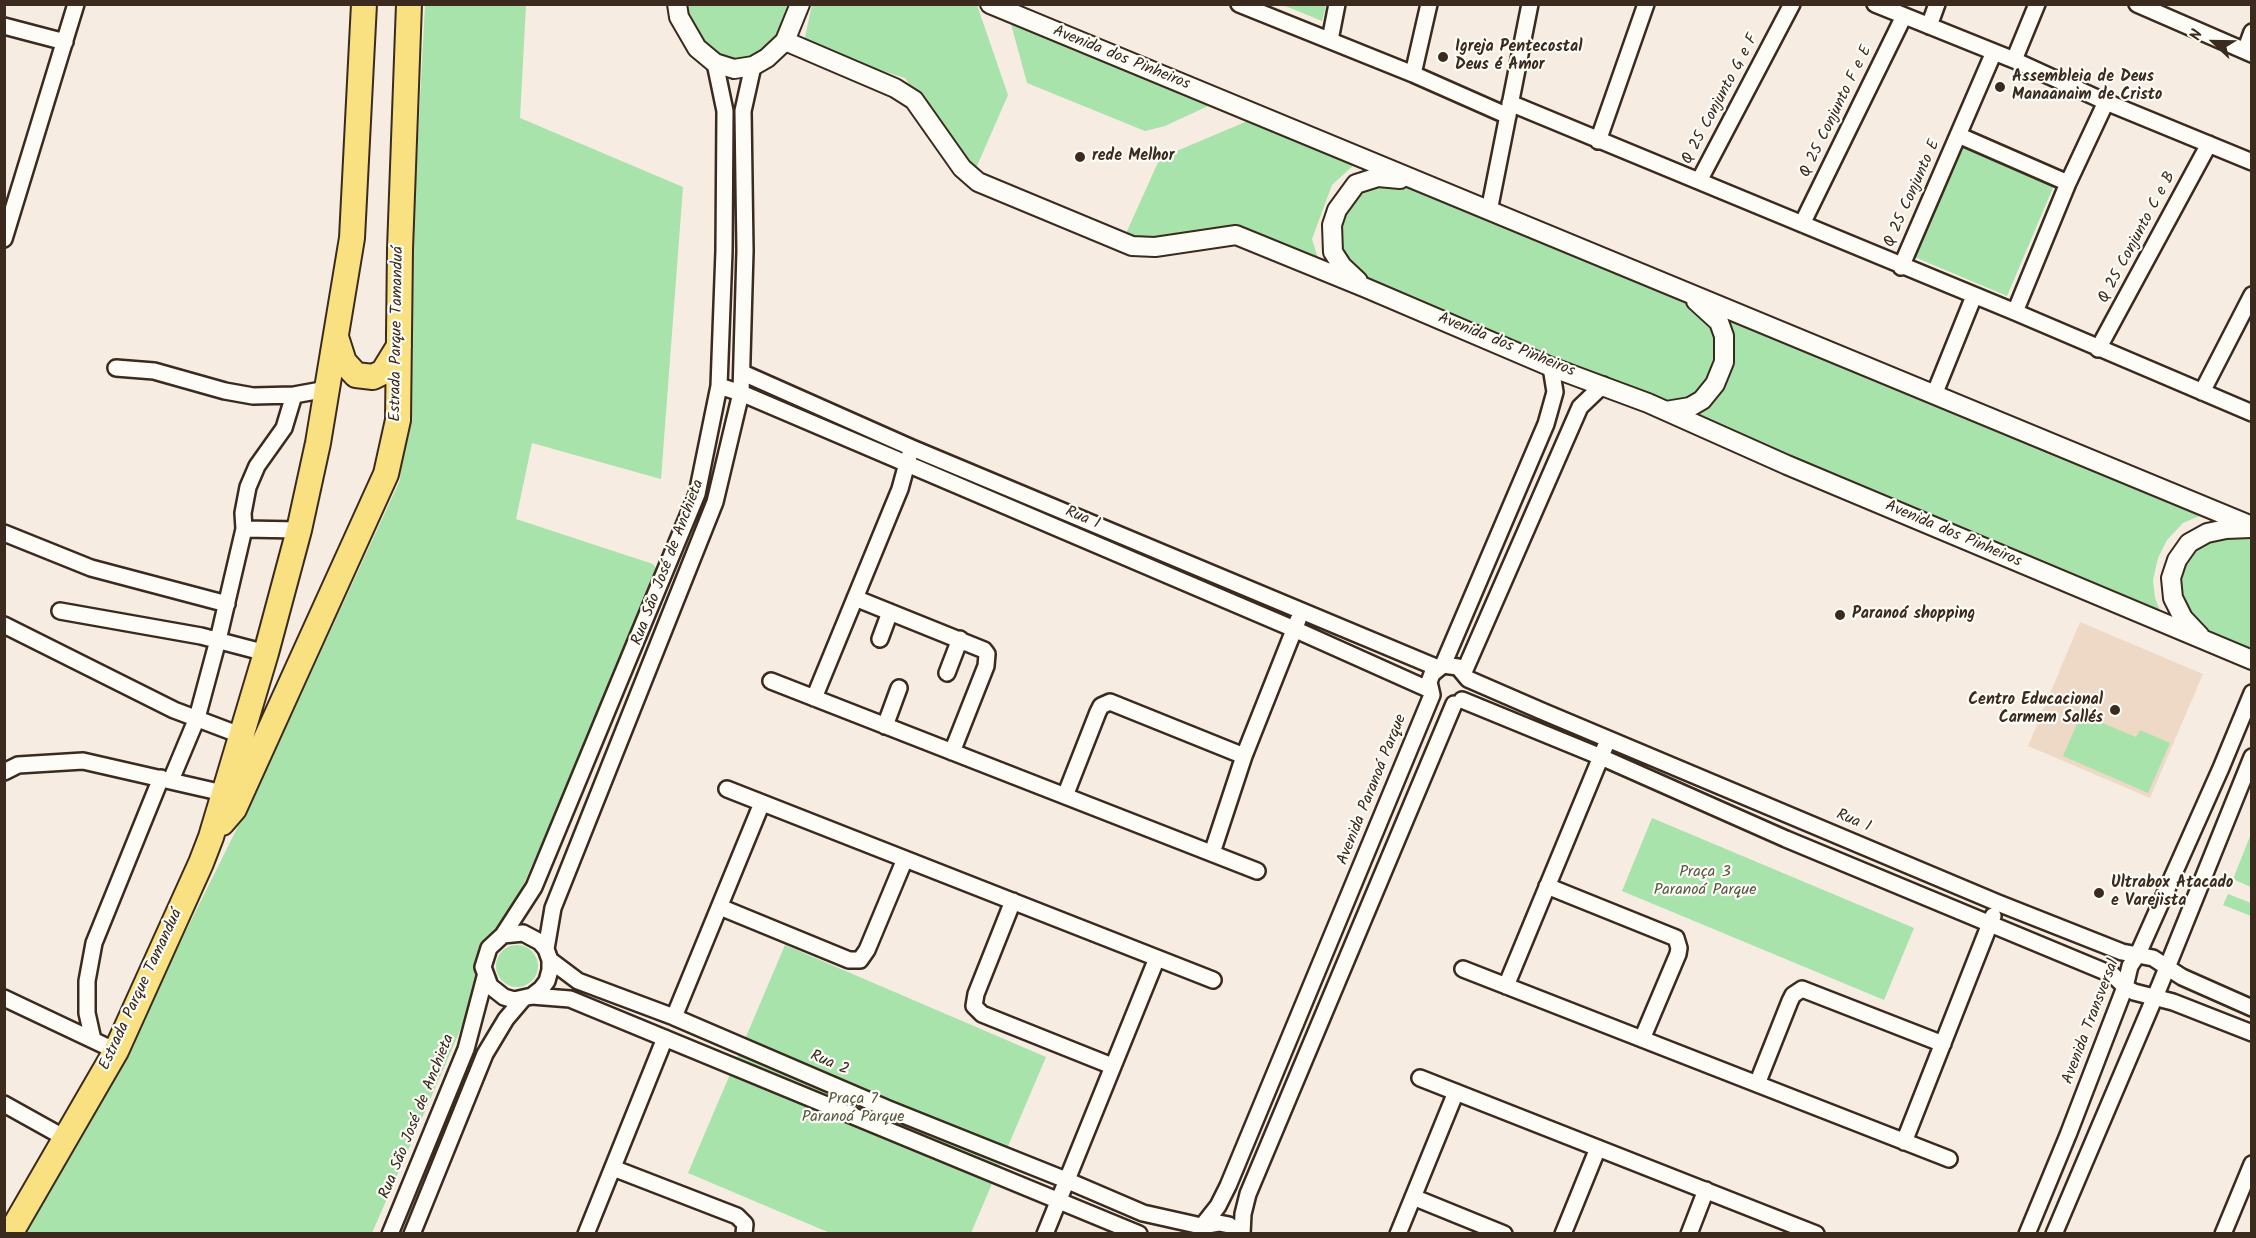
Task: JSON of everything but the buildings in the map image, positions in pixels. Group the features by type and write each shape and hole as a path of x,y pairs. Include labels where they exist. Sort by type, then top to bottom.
{"main road":[{"name":"Estrada Parque Tamanduá","path":"12,1221 65,1138 116,1051 196,873 211,837 266,653 299,530 318,443 352,238 364,4"},
{"name":"Estrada Parque Tamanduá","path":"211,837 234,809 386,474 398,420 400,249 409,4"},
{"path":"336,337 344,362 356,375 373,377 383,372 400,344"}],"street":[{"path":"4,239 76,4"},
{"path":"677,4 680,16 697,48 715,63 734,69 753,66 767,58 785,41 800,4"},
{"name":"Avenida dos Pinheiros","path":"990,4 1023,11 1489,211 2252,527"},
{"path":"1330,40 1337,4"},
{"path":"1413,74 1429,4"},
{"path":"1489,211 1530,4"},
{"path":"1598,141 1646,4"},
{"name":"Q 25 Conjunto G e F","path":"1699,181 1792,4"},
{"path":"1875,4 2014,60 2106,102 2252,162"},
{"path":"1929,26 1937,4"},
{"path":"2014,60 2037,4"},
{"path":"2137,4 2160,9 2248,52 2252,32"},
{"path":"1243,5 1413,74 1598,141 1699,181 2252,413"},
{"name":"Q 25 Conjunto F e E","path":"1803,224 1904,16"},
{"path":"4,26 65,42"},
{"name":"Avenida dos Pinheiros","path":"785,41 895,88 914,100 962,168 978,182 1132,246 1155,247 1236,236 1366,288 1551,367 1647,403 1787,465 2252,660"},
{"name":"Q 25 Conjunto E","path":"1901,267 1994,52"},
{"name":"Rua São José de Anchieta","path":"390,1233 466,1049 485,977 485,957 495,941 503,935 534,887 698,494 719,386 724,251 725,111 715,63"},
{"name":"Rua São José de Anchieta","path":"412,1233 485,1054 506,1019 547,981 550,970 548,955 553,908 714,502 741,393 743,373 745,251 742,111 753,66"},
{"path":"2015,312 2068,183 2106,102"},
{"path":"1958,135 2068,183"},
{"name":"Q 25 Conjunto C e B","path":"2098,349 2209,144"},
{"path":"1366,288 1342,266 1333,252 1332,225 1337,210 1356,184 1378,177 1416,180"},
{"path":"1647,403 1668,412 1690,407 1702,400 1715,384 1724,362 1724,336 1719,322 1688,293"},
{"path":"2202,392 2252,295"},
{"path":"1934,395 1974,296"},
{"name":"Avenida Paranoá Parque","path":"1199,1228 1218,1206 1228,1186 1431,692 1429,682 1432,674 1441,667 1545,424 1555,392 1551,367"},
{"path":"116,368 154,370 225,391 253,396 294,395 327,389"},
{"name":"Rua 1","path":"743,373 912,448 1302,610 1441,667 1458,667 1466,675 1608,739 1998,903 2122,952 2154,958 2182,977 2252,1008"},
{"path":"1199,1228 1219,1223 1229,1225 1241,1233 1248,1194 1458,702 1467,693 1466,675 1580,407 1603,385"},
{"name":"Rua 1","path":"719,386 741,393 1294,629 1431,692 1441,703 1458,702 1601,757 1786,839 2113,975 2125,987 2143,996 2172,1002 2252,1033"},
{"path":"93,1040 87,1012 87,981 94,943 166,779 197,718 244,529 243,513 248,487 257,466 284,428 294,395"},
{"path":"814,698 900,489 912,448"},
{"path":"2206,642 2183,618 2173,598 2171,578 2177,560 2188,543 2207,533 2252,527"},
{"path":"244,529 299,530"},
{"path":"4,533 91,568 227,604"},
{"path":"855,598 984,650 987,660 952,752"},
{"path":"1212,854 1244,756 1302,610"},
{"path":"60,611 218,640 266,653"},
{"path":"880,639 890,612"},
{"path":"4,625 174,711 240,735"},
{"path":"947,673 960,639"},
{"path":"771,681 1257,871"},
{"path":"885,726 899,688"},
{"name":"Avenida Transversal","path":"2027,1233 2068,1136 2125,987 2130,966 2138,954 2252,693"},
{"path":"1065,796 1098,712 1101,706 1110,702 1244,756"},
{"path":"1506,986 1608,739"},
{"path":"2054,1233 2154,998 2252,757"},
{"path":"4,772 18,765 83,760 223,793"},
{"path":"727,789 1213,980"},
{"path":"586,1233 670,1016 720,908 762,803"},
{"path":"720,908 849,960 860,960 867,950 905,859"},
{"path":"1547,886 1671,935 1679,942 1678,954 1642,1039"},
{"path":"1013,901 974,1000 977,1011 1112,1066"},
{"path":"1904,1142 1998,903"},
{"path":"503,935 523,933 532,936 548,955"},
{"name":"Rua 2","path":"548,955 578,981 670,1016 886,1108 1143,1213 1199,1228"},
{"path":"1045,1233 1157,958"},
{"path":"1462,969 1948,1159"},
{"path":"485,977 490,986 504,997 570,999 1139,1233"},
{"path":"1757,1084 1793,994 1802,989 1943,1044"},
{"path":"4,998 116,1051"},
{"path":"1420,1078 1816,1233"},
{"path":"1398,1233 1456,1092"},
{"path":"4,1104 65,1138"},
{"path":"1563,1233 1598,1148"},
{"path":"2223,1233 2248,1180 2252,1164"},
{"path":"613,1168 737,1216 745,1224 744,1233"},
{"path":"1689,1233 1706,1190"},
{"path":"1413,1197 1504,1233"}],"shaded area":[{"name":"Centro Educacional Carmem Sallés","path":"2080,622 2203,674 2150,798 2028,746"}],"green space":[{"path":"425,5 526,5 520,118 683,187 661,479 532,443 516,519 653,564 657,570 655,582 372,1233 20,1234 154,995 271,760 400,480"},
{"path":"683,5 793,5 781,38 766,55 734,64 700,43"},
{"path":"812,5 977,5 1008,95 973,175 905,78 803,46"},
{"path":"1283,5 1326,5 1322,21"},
{"path":"1008,13 1221,100 1165,126 1145,131 1027,83"},
{"path":"1250,120 1356,163 1332,185 1312,239 1321,268 1244,233 1119,249 1160,158"},
{"path":"1960,143 2055,183 2007,296 1912,256"},
{"path":"1380,182 1413,188 1686,299 1714,325 1717,341 1716,362 1707,381 1696,395 1666,404 1370,283 1339,252 1339,227 1343,215 1359,189"},
{"path":"1719,312 2209,512 2183,523 2167,540 2158,558 2153,580 2155,598 2163,618 1680,414 1721,387"},
{"path":"2251,530 2251,658 2207,641 2175,598 2178,561 2190,544"},
{"path":"2081,714 2136,737 2140,730 2170,743 2148,793 2063,756"},
{"name":"Praça 3 Paranoá Parque","path":"1652,818 1914,928 1884,1000 1622,891"},
{"path":"2251,834 2251,887 2233,879"},
{"path":"2228,894 2251,903 2251,916 2223,905"},
{"path":"517,945 525,946 532,951 537,958 537,974 532,981 525,986 517,987 509,986 502,981 497,974 496,966 497,958 502,951 509,946"},
{"name":"Praça 7 Paranoá Parque","path":"785,945 1046,1057 971,1233 830,1233 688,1173"}],"place":[{"name":"Igreja Pentecostal Deus é Amor","path":"1443,57"},
{"name":"Assembleia de Deus Manaanaim de Cristo","path":"2000,87"},
{"name":"rede Melhor","path":"1080,157"},
{"name":"Paranoá shopping","path":"1840,615"},
{"name":"Centro Educacional Carmem Sallés","path":"2115,710"},
{"name":"Ultrabox Atacado e Varejista","path":"2099,893"}]}
